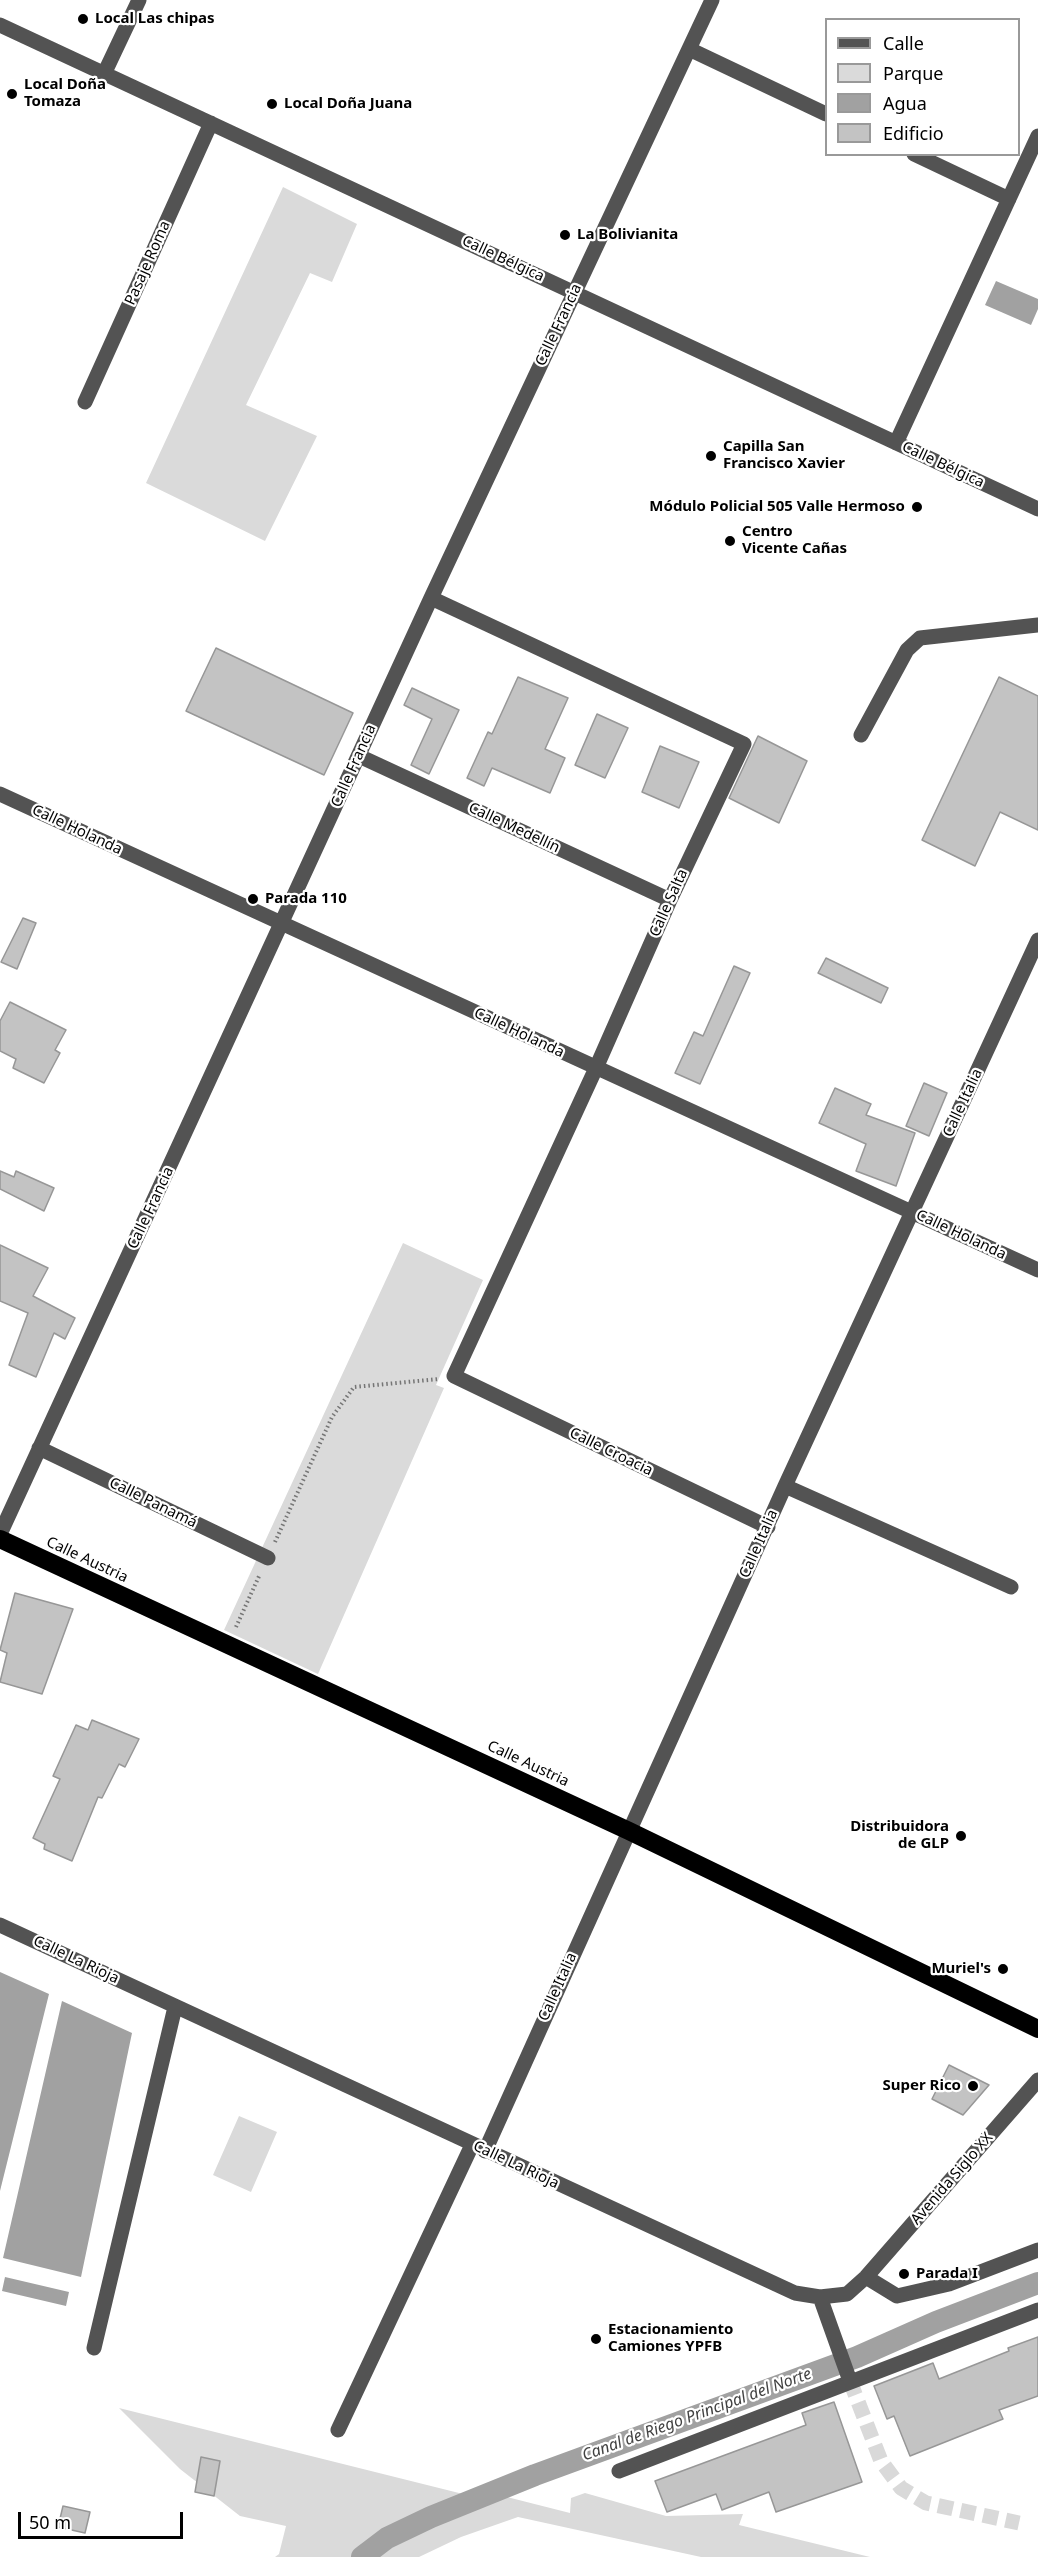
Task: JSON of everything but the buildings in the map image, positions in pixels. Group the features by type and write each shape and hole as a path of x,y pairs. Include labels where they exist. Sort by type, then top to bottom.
{"highway":[{"name":"Calle Austria","path":"0,1539 629,1831 1038,2029"}],"street":[{"path":"104,74 139,0"},
{"name":"Calle Francia","path":"0,1534 283,925 431,598 712,0"},
{"name":"Calle Bélgica","path":"0,25 1038,509"},
{"path":"689,50 825,114"},
{"name":"Pasaje Roma","path":"85,402 211,123"},
{"path":"896,443 1038,136"},
{"path":"918,156 1009,199"},
{"name":"Calle Salta","path":"431,598 744,744 670,900 596,1068 454,1376"},
{"path":"861,735 907,650 920,638 1038,625"},
{"name":"Calle Medellín","path":"359,756 670,900"},
{"name":"Calle Holanda","path":"0,794 1038,1270"},
{"name":"Calle Italia","path":"338,2430 478,2148 629,1831 785,1486 1038,940"},
{"name":"Calle Croacia","path":"454,1376 768,1527"},
{"name":"Calle Panamá","path":"39,1448 268,1558"},
{"path":"785,1486 1011,1587"},
{"name":"Calle La Rioja","path":"0,1925 795,2293 820,2297 847,2294 866,2277"},
{"path":"94,2348 175,2007"},
{"name":"Avenida Siglo XX","path":"866,2277 1038,2080"},
{"path":"866,2277 897,2296 949,2284 1038,2250"},
{"path":"820,2297 848,2376"},
{"path":"619,2471 848,2376 1038,2310"}],"path":[{"path":"228,1645 332,1417 354,1388 427,1382 454,1376"}],"green space":[{"path":"283,187 357,224 332,282 310,273 246,405 317,436 265,541 146,483"},
{"path":"403,1243 483,1280 436,1385 444,1388 318,1674 224,1630"},
{"path":"239,2116 277,2132 251,2192 213,2175"},
{"path":"119,2408 491,2501 503,2496 570,2513 571,2498 585,2493 666,2516 743,2514 739,2525 870,2557 701,2557 518,2517 461,2537 419,2557 275,2557 279,2554 286,2526 240,2516 180,2469"}],"water":[{"path":"996,281 1038,299 1038,309 1031,325 985,305"},
{"path":"0,1972 49,1994 0,2191"},
{"path":"62,2001 132,2033 81,2277 3,2258"},
{"path":"5,2277 69,2292 66,2306 2,2291"}],"waterway":[{"name":"Canal de Riego Principal del Norte","path":"362,2557 387,2538 431,2517 535,2475 857,2357 936,2322 1038,2283"}],"tunnel":[{"path":"850,2381 881,2461 901,2488 926,2503 1019,2523"}],"place":[{"name":"Local Las chipas","path":"83,19"},
{"name":"Local Doña Tomaza","path":"12,94"},
{"name":"Local Doña Juana","path":"272,104"},
{"name":"La Bolivianita","path":"565,235"},
{"name":"Capilla San Francisco Xavier","path":"711,456"},
{"name":"Módulo Policial 505 Valle Hermoso","path":"917,507"},
{"name":"Centro Vicente Cañas","path":"730,541"},
{"name":"Parada 110","path":"253,899"},
{"name":"Distribuidora de GLP","path":"961,1836"},
{"name":"Muriel's","path":"1003,1969"},
{"name":"Super Rico","path":"973,2086"},
{"name":"Parada I","path":"904,2274"},
{"name":"Estacionamiento Camiones YPFB","path":"596,2339"}]}
